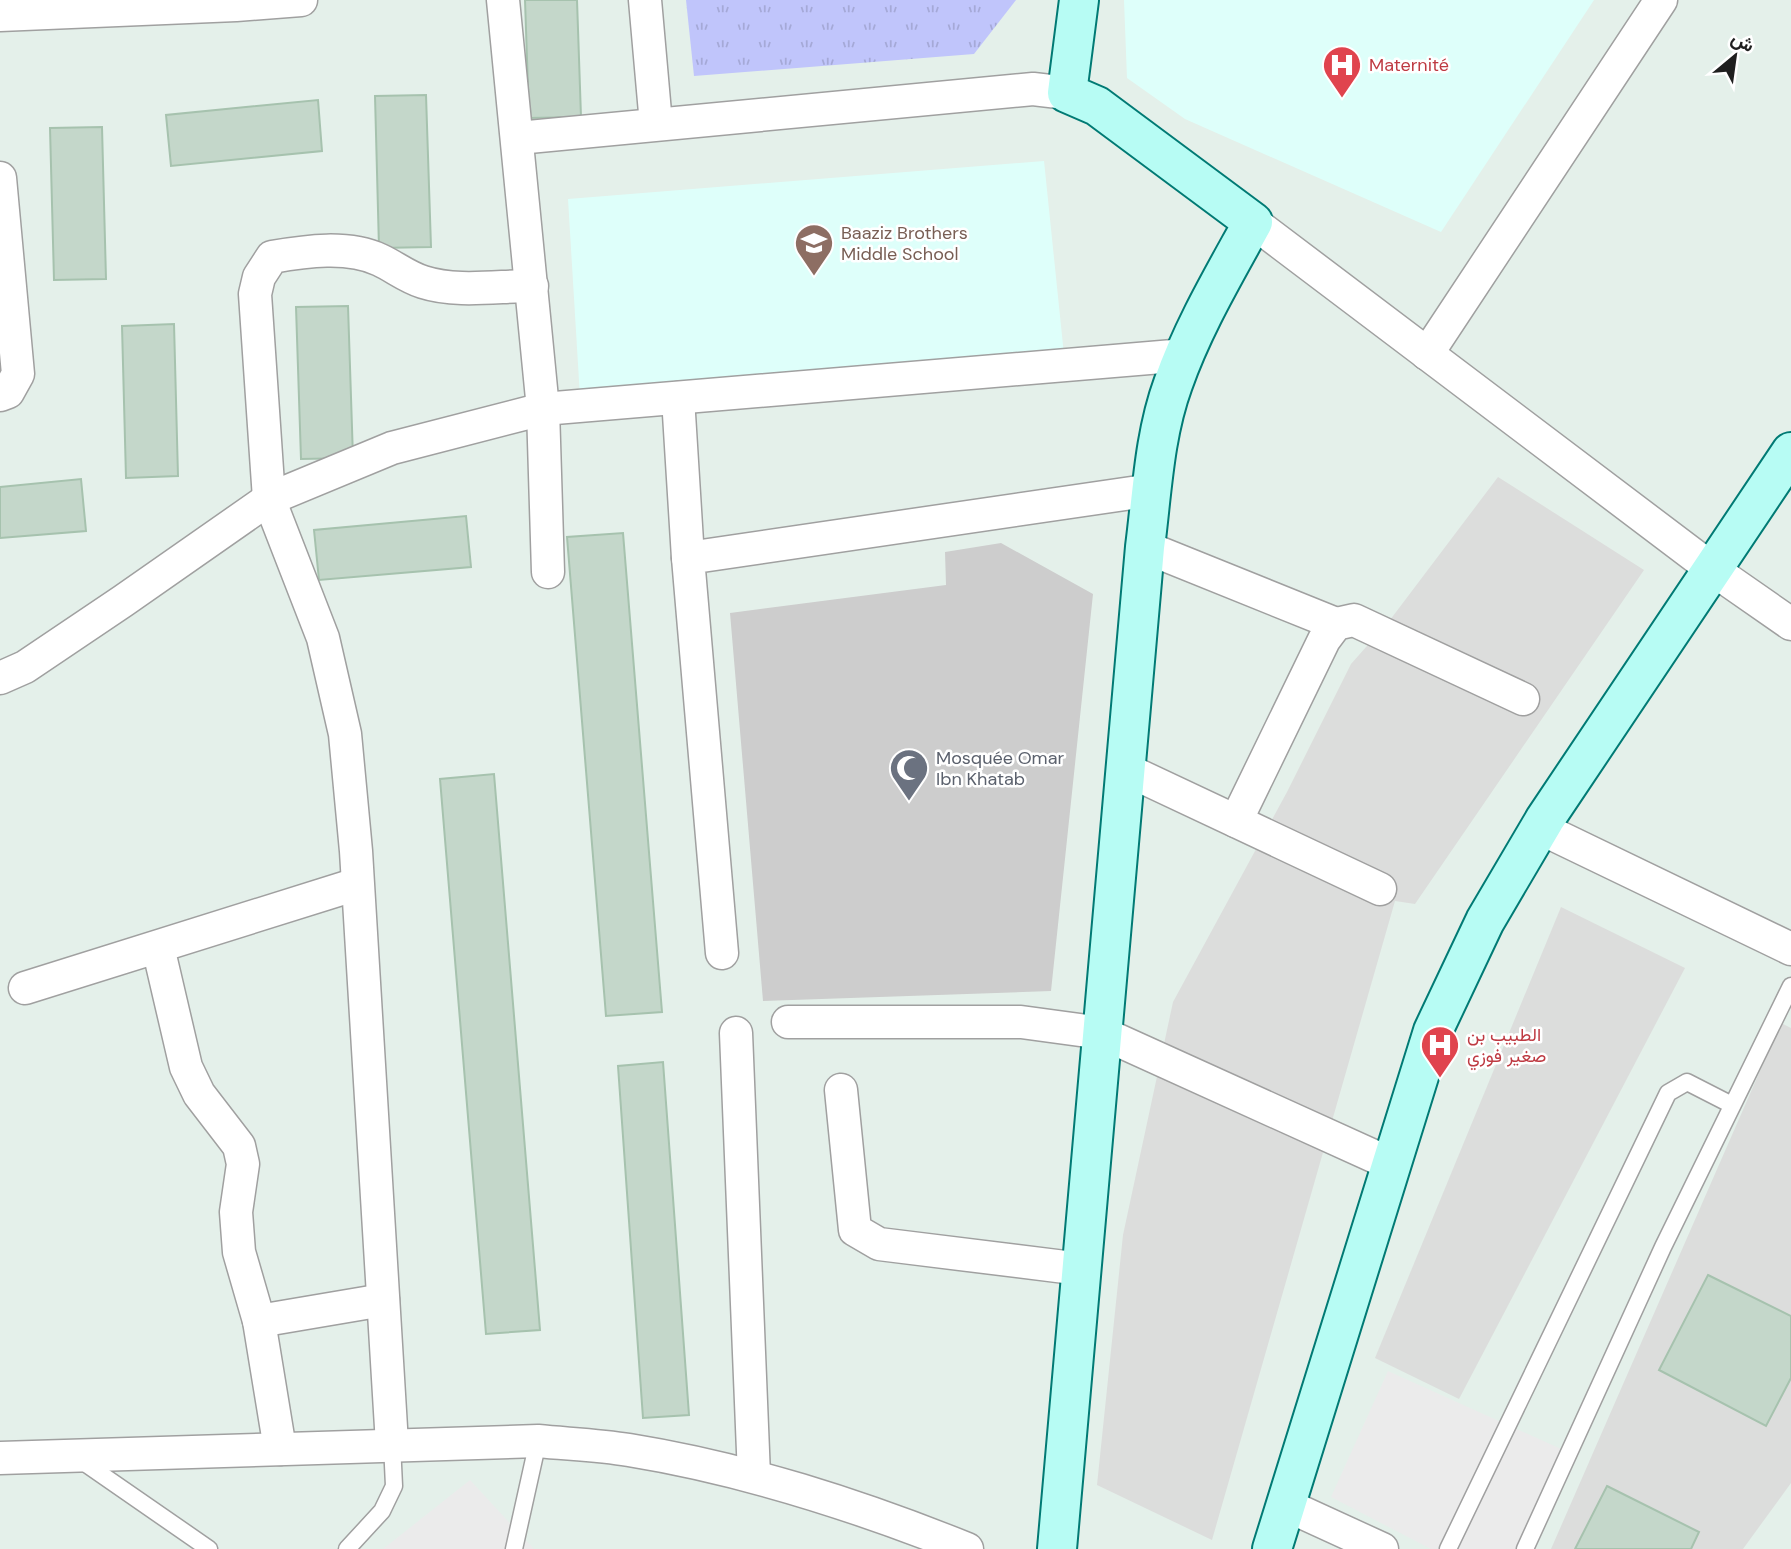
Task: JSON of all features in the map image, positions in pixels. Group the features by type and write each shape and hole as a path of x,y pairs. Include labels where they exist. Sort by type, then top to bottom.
{"main road":[{"path":"1057,1549 1144,547 1157,444 1172,386 1195,329 1253,222 1097,106 1066,93 1079,0"},
{"path":"1272,1549 1433,1031 1485,921 1540,828 1791,453"}],"street":[{"path":"0,16 301,0"},
{"path":"503,0 543,408 548,572"},
{"path":"645,0 656,124"},
{"path":"1427,354 1661,0"},
{"path":"518,138 1033,89 1066,93"},
{"path":"0,178 18,374 8,392 0,396"},
{"path":"1253,222 1712,569 1791,624"},
{"path":"392,1444 345,734 326,650 269,499 255,294 259,276 272,257 292,253 356,251 382,261 405,275 445,287 532,286"},
{"path":"0,678 25,667 269,499 392,448 543,408 1185,355"},
{"path":"678,398 688,558 722,953"},
{"path":"688,558 1152,490"},
{"path":"1144,547 1336,624 1354,620 1523,699"},
{"path":"1236,821 1324,640 1336,624"},
{"path":"1125,769 1380,890"},
{"path":"1540,828 1791,949"},
{"path":"25,988 357,884"},
{"path":"158,947 186,1067 199,1094 239,1146 242,1154 236,1212 239,1252 259,1321 280,1449"},
{"path":"788,1022 1021,1022 1102,1033 1391,1164"},
{"path":"736,1033 754,1476"},
{"path":"841,1090 855,1230 879,1244 1081,1269"},
{"path":"259,1321 383,1300"},
{"path":"0,1458 538,1441 626,1449 754,1476 885,1516 967,1549"},
{"path":"1286,1505 1382,1549"}],"lane":[{"path":"1525,1549 1662,1247 1791,986"},
{"path":"1448,1549 1668,1093 1687,1082 1732,1105"},
{"path":"514,1549 538,1441"},
{"path":"347,1549 382,1511 394,1486 392,1444"},
{"path":"74,1456 209,1549"}],"shaded area":[{"name":"Maternité","path":"1124,0 1594,0 1441,232 1185,119 1127,78"},
{"name":"Baaziz Brothers Middle School","path":"1044,161 1064,355 580,397 568,199"},
{"path":"1498,477 1644,570 1415,904 1395,901 1212,1540 1097,1485 1123,1235 1173,1002 1287,792 1351,664 1390,620"},
{"name":"Mosquée Omar Ibn Khatab","path":"1001,543 1093,594 1051,991 763,1001 730,613 946,585 945,552"},
{"path":"1561,907 1685,968 1459,1399 1375,1358"},
{"path":"1781,1023 1791,1028 1791,1483 1743,1549 1551,1549"},
{"path":"1388,1371 1570,1453 1523,1549 1431,1549 1331,1497"},
{"path":"470,1480 534,1549 383,1549"}],"green space":[{"path":"686,0 1016,0 974,54 694,76"}],"building":[{"path":"525,0 577,0 581,117 529,118"},
{"path":"426,95 431,247 379,248 375,96"},
{"path":"318,100 322,151 171,166 166,115"},
{"path":"102,127 106,279 54,280 50,128"},
{"path":"348,306 353,458 301,459 296,307"},
{"path":"174,324 178,476 126,478 122,326"},
{"path":"81,479 86,531 0,538 0,487"},
{"path":"466,516 471,567 319,580 314,530"},
{"path":"623,533 662,1012 606,1016 567,537"},
{"path":"494,774 540,1330 486,1334 440,779"},
{"path":"663,1062 689,1415 643,1418 618,1066"},
{"path":"1708,1275 1791,1316 1791,1378 1766,1426 1659,1370"},
{"path":"1607,1486 1699,1532 1691,1549 1575,1549"}],"place":[{"name":"Maternité","path":"1342,99"},
{"name":"Baaziz Brothers Middle School","path":"814,277"},
{"name":"Mosquée Omar Ibn Khatab","path":"909,802"},
{"name":"الطبيب بن صغير فوزي","path":"1440,1079"}]}
